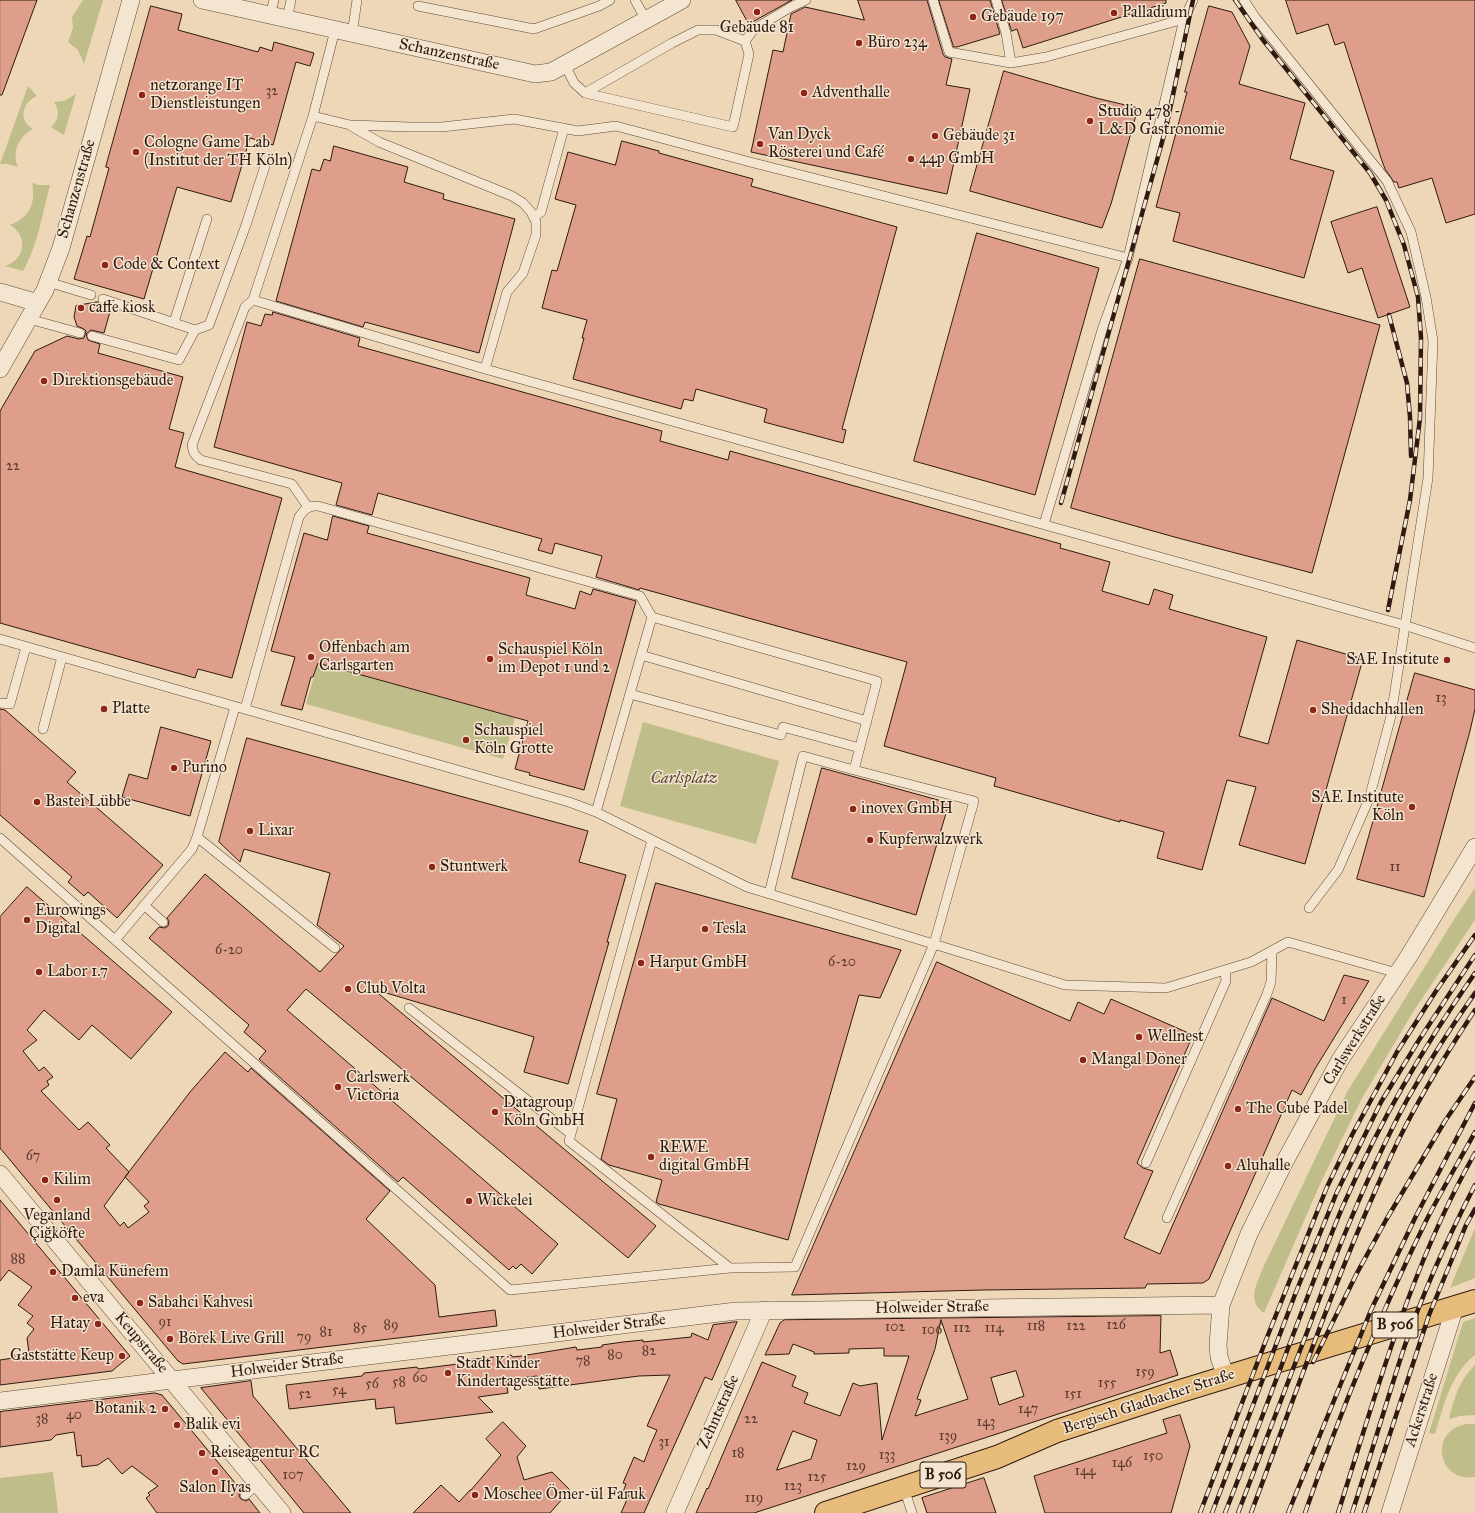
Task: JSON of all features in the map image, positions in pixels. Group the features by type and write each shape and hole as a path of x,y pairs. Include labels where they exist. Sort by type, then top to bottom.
{"main road":[{"name":"Bergisch Gladbacher Straße","path":"826,1513 997,1457 1057,1431 1226,1377 1465,1304"}],"street":[{"name":"Schanzenstraße","path":"0,369 38,303 61,248 131,0"},
{"name":"Schanzenstraße","path":"202,0 272,8 287,20 535,74 551,72 565,65 682,0"},
{"path":"0,292 38,303"},
{"name":"Carlswerkstraße","path":"1226,1377 1219,1357 1218,1345 1221,1305 1249,1234 1284,1163 1340,1060 1397,973 1475,847"},
{"name":"Keupstraße","path":"0,1174 172,1380 252,1490 282,1513"},
{"name":"Ackerstraße","path":"1390,1513 1465,1304"},
{"name":"Holweider Straße","path":"0,1401 736,1311 1221,1305"},
{"name":"Zehntstraße","path":"675,1513 764,1310"}],"lane":[{"path":"287,20 291,0"},
{"path":"352,34 357,0"},
{"path":"418,6 534,29 599,6 610,0"},
{"path":"635,0 646,20"},
{"path":"745,41 754,29 806,0"},
{"path":"933,0 949,52 1011,63 1046,57 1184,19"},
{"path":"996,0 1006,33 1011,63"},
{"path":"1044,524 1103,327 1128,258 1184,19 1193,0"},
{"path":"1244,0 1255,17 1387,181 1411,232 1426,297 1433,341 1428,478 1391,716 1369,799 1338,870 1310,908"},
{"path":"308,507 292,484 201,460 196,457 193,452 192,445 245,307 253,300 313,116 335,30"},
{"path":"585,93 672,43 698,30 716,30 745,41"},
{"path":"565,65 574,83 585,93 733,127 749,54 745,41"},
{"path":"313,116 350,125 410,127 442,127 514,119 578,131 616,126 750,162 1128,258"},
{"path":"350,125 379,142 512,196 522,203 534,217 536,222 536,235 523,273 507,292 485,369"},
{"path":"534,217 541,212 564,128"},
{"path":"103,299 195,330 209,325 246,225 265,166"},
{"path":"174,322 207,219"},
{"path":"48,282 91,295"},
{"path":"253,300 485,369 1404,625 1475,648"},
{"path":"29,319 80,333"},
{"path":"92,336 178,360 195,330"},
{"path":"245,709 299,517 308,507 318,506 640,596 652,617 877,680 854,770"},
{"path":"596,812 652,617"},
{"path":"0,639 569,802 596,812 746,887 1065,985 1166,988 1251,962 1288,942 1397,973"},
{"path":"0,703 10,704 26,646"},
{"path":"641,655 867,721"},
{"path":"43,729 62,657"},
{"path":"630,694 781,735 784,727 860,748"},
{"path":"115,940 192,849 197,837 235,707"},
{"path":"0,838 510,1290 730,1268 795,1267 934,944 974,801 803,756 769,894"},
{"path":"197,837 335,948"},
{"path":"652,840 569,1141 730,1268"},
{"path":"144,905 163,922"},
{"path":"1167,1218 1267,994 1271,982 1272,951"},
{"path":"1146,1162 1226,981 1225,970"},
{"path":"409,1008 571,1134"},
{"path":"904,1488 912,1513"}],"green space":[{"path":"83,0 103,0 84,64 78,50 68,42 73,28 72,17"},
{"path":"28,86 37,96 28,102 24,111 25,121 33,129 23,136 16,150 16,161 18,167 8,164 0,164"},
{"path":"76,94 64,135 51,127 56,121 58,115 54,102 64,101"},
{"path":"32,183 39,185 50,185 36,240 23,271 5,266 17,259 22,247 20,235 10,225 22,218 30,208 33,197"},
{"path":"318,663 515,718 503,759 306,704"},
{"name":"Carlsplatz","path":"643,722 779,761 756,844 620,806"},
{"path":"1475,888 1475,920 1413,1012 1361,1100 1320,1184 1264,1313 1259,1308 1254,1298 1257,1282 1347,1092"},
{"path":"1475,1228 1475,1278 1450,1288"},
{"path":"1475,1318 1475,1355 1466,1363 1454,1381 1445,1402 1435,1434 1429,1433 1463,1322"},
{"path":"1475,1365 1475,1415 1459,1416 1451,1419 1449,1418 1458,1389 1465,1376"},
{"path":"1466,1424 1475,1424 1475,1477 1462,1477 1453,1472 1446,1465 1442,1455 1442,1445 1446,1436 1454,1429"},
{"path":"53,1472 58,1513 0,1513 0,1478"}],"building":[{"path":"0,0 37,0 2,95 0,95"},
{"name":"Gebäude 81","path":"736,0 792,0 749,24"},
{"path":"858,0 927,0 943,54 945,57 952,59 946,85 970,89 947,194 751,152 773,50 783,52 791,14 805,7 864,20"},
{"name":"Gebäude 197","path":"939,0 990,0 1000,34 954,47"},
{"path":"1002,0 1166,0 1166,3 1023,48 1017,29 1012,31"},
{"path":"1286,0 1475,0 1475,214 1446,223 1432,178 1399,188 1397,182 1394,182 1385,169 1344,42 1335,45 1328,24 1297,34"},
{"path":"151,6 182,14 178,30 258,52 260,47 272,51 274,42 314,53 310,66 296,62 273,145 250,138 231,202 177,187 144,299 74,279 87,236 90,237 109,168 106,167"},
{"path":"1209,6 1232,12 1250,46 1239,84 1305,103 1290,159 1334,171 1304,278 1173,241 1180,213 1156,207 1187,92 1185,92"},
{"path":"1004,71 1096,98 1138,108 1111,204 1102,228 970,191"},
{"path":"622,141 659,151 659,153 753,179 751,186 897,227 842,429 846,430 843,443 764,422 767,409 696,389 693,401 684,399 681,409 573,379 584,338 582,338 587,320 542,308 552,270 557,271 576,205 555,199 568,152 615,165"},
{"path":"334,146 408,167 404,182 444,194 443,199 515,219 479,353 365,322 363,327 276,301 312,169 320,171 324,159 330,161"},
{"path":"1377,207 1410,307 1378,318 1362,268 1348,273 1331,222"},
{"path":"977,233 1099,268 1035,495 914,461"},
{"path":"1140,259 1380,325 1312,573 1071,508"},
{"path":"98,302 101,305 111,308 104,333 91,330 86,334 88,340 100,344 98,353 183,377 169,429 184,433 175,467 282,498 232,678 198,669 195,678 0,623 0,411 35,351 67,336 79,339 84,338 86,331 77,326 74,317 76,306"},
{"path":"273,312 360,338 358,346 662,431 660,441 728,460 730,451 1061,544 1060,548 1110,562 1102,591 1149,605 1154,589 1173,595 1169,609 1267,637 1239,736 1268,744 1297,640 1363,659 1305,864 1239,845 1256,787 1227,780 1202,870 1157,858 1164,832 1120,820 1120,822 994,786 996,778 884,746 907,662 640,588 639,590 596,577 602,556 555,543 552,554 538,550 542,539 378,493 372,515 336,505 342,483 214,447 247,322 261,326 265,314 272,315"},
{"name":"Schauspiel Köln im Depot 1 und 2","path":"333,516 369,526 367,533 530,578 526,595 575,609 580,591 591,595 593,589 636,601 584,790 529,775 530,773 515,769 528,721 318,663 313,677 311,677 302,710 281,705 295,657 271,651 304,533 327,540"},
{"name":"SAE Institute Köln","path":"1415,673 1475,690 1475,709 1470,731 1424,897 1357,879"},
{"path":"0,709 5,710 76,772 67,782 163,865 117,918 88,892 84,896 68,882 72,877 0,815"},
{"path":"161,727 211,741 190,816 122,797 129,774 147,779"},
{"path":"247,738 588,831 579,862 626,875 607,942 609,942 568,1084 524,1072 534,1037 373,989 656,1226 628,1258 306,989 287,1010 558,1244 532,1274 521,1264 516,1269 513,1266 509,1270 403,1177 398,1182 259,1059 266,1051 244,1032 249,1025 149,938 159,927 164,928 168,926 169,921 167,918 205,874 320,972 344,946 317,925 330,873 244,849 240,862 219,842"},
{"name":"Kupferwalzwerk","path":"822,768 949,803 916,915 792,878"},
{"path":"656,883 901,950 880,998 859,995 788,1240 659,1204 656,1202 662,1180 609,1165 601,1159 617,1099 597,1094"},
{"path":"27,887 172,1012 131,1059 92,1025 79,1040 44,1010 27,1030 37,1040 23,1051 39,1071 44,1067 53,1077 47,1081 49,1085 41,1091 79,1130 88,1122 110,1145 106,1148 129,1172 190,1092 225,1052 248,1072 251,1068 390,1191 366,1219 435,1285 439,1317 495,1310 497,1326 183,1364 178,1361 0,1148 0,917","holes":["125,1177 149,1202 144,1206 149,1212 128,1228 124,1222 120,1226 104,1206"]},
{"path":"937,962 1070,1021 1078,1002 1104,1014 1111,999 1193,1035 1137,1163 1143,1168 1153,1171 1124,1238 1160,1254 1272,998 1324,1021 1344,975 1369,981 1315,1069 1301,1095 1292,1090 1209,1279 1203,1283 1147,1284 1145,1288 983,1290 792,1295"},
{"path":"0,1200 130,1356 112,1371 0,1385 0,1360 13,1358 13,1355 29,1353 27,1338 34,1329 27,1323 33,1316 18,1305 32,1287 9,1270 0,1281"},
{"path":"1161,1316 1160,1353 1170,1350 1178,1375 754,1513 696,1513 707,1488 708,1489 762,1362 796,1376 792,1386 808,1393 804,1403 840,1416 853,1383 860,1386 877,1383 882,1440 909,1356 884,1356 884,1348 849,1349 849,1353 814,1354 814,1352 793,1344 789,1354 765,1355 780,1323 784,1320","holes":["941,1320 968,1399 915,1416 921,1400 917,1399 935,1349","1016,1371 1024,1396 999,1405 991,1378","793,1431 817,1440 811,1459 777,1470"]},
{"path":"737,1322 712,1380 705,1377 644,1513 621,1513 629,1495 623,1492 626,1484 623,1483 634,1457 644,1462 657,1430 647,1426 670,1375 639,1376 539,1389 537,1376 506,1380 508,1393 478,1397 493,1412 396,1424 394,1407 376,1409 375,1399 289,1409 286,1385 362,1376 364,1373 458,1364 458,1361 511,1355 513,1357 521,1356 576,1347 577,1350 602,1347 602,1345 623,1342 643,1340 643,1342 691,1337 692,1333 708,1340 713,1325"},
{"path":"251,1381 253,1396 351,1513 304,1513 201,1388"},
{"path":"155,1393 162,1395 241,1490 239,1496 241,1499 246,1501 249,1499 260,1513 157,1513 146,1498 150,1495 148,1493 158,1486 132,1466 122,1474 108,1458 98,1465 82,1467 81,1455 77,1456 74,1432 56,1435 51,1440 0,1447 0,1412"},
{"path":"1180,1415 1190,1446 1171,1513 1045,1513 1034,1476 1167,1433 1163,1420"},
{"path":"503,1422 526,1446 517,1457 524,1480 552,1472 570,1490 550,1513 413,1513 441,1485 459,1502 471,1490 501,1455 486,1439"},
{"path":"984,1478 996,1513 927,1513 922,1498"}],"railway":[{"path":"1061,503 1166,128 1193,0"},
{"path":"1235,0 1263,40 1370,173 1386,200 1404,245 1418,297 1421,338 1420,418 1410,500 1388,610"},
{"path":"1389,315 1407,383 1411,456"},
{"path":"1200,1513 1266,1340 1327,1187 1352,1135 1397,1052 1436,991 1475,935"},
{"path":"1212,1513 1296,1292 1337,1192 1381,1102 1419,1040 1475,955"},
{"path":"1225,1513 1334,1228 1361,1166 1390,1109 1422,1053 1475,973"},
{"path":"1238,1513 1333,1264 1372,1170 1415,1086 1440,1045 1475,993"},
{"path":"1251,1513 1318,1333 1371,1200 1400,1137 1420,1100 1441,1063 1475,1010"},
{"path":"1313,1362 1357,1273 1386,1220 1445,1121 1475,1077"},
{"path":"1288,1513 1371,1310 1416,1216 1475,1103"},
{"path":"1305,1513 1332,1438 1393,1291 1427,1219 1475,1132"},
{"path":"1338,1513 1397,1329 1414,1284 1432,1239 1452,1196 1475,1153"},
{"path":"1352,1513 1411,1327 1436,1265 1475,1185"},
{"path":"1364,1513 1429,1315 1466,1225 1475,1209"}],"place":[{"name":"Gebäude 81","path":"757,12"},
{"name":"Palladium","path":"1114,13"},
{"name":"Gebäude 197","path":"973,17"},
{"name":"Büro 234","path":"859,43"},
{"name":"Adventhalle","path":"804,93"},
{"name":"netzorange IT Dienstleistungen","path":"142,95"},
{"name":"Studio 478 - L&D Gastronomie","path":"1090,121"},
{"name":"Gebäude 31","path":"935,136"},
{"name":"Van Dyck Rösterei und Café","path":"760,144"},
{"name":"Cologne Game Lab (Institut der TH Köln)","path":"136,152"},
{"name":"44p GmbH","path":"911,159"},
{"name":"Code & Context","path":"105,265"},
{"name":"caffe kiosk","path":"81,308"},
{"name":"Direktionsgebäude","path":"44,381"},
{"name":"Offenbach am Carlsgarten","path":"311,657"},
{"name":"Schauspiel Köln im Depot 1 und 2","path":"490,659"},
{"name":"SAE Institute","path":"1447,660"},
{"name":"Platte","path":"104,709"},
{"name":"Sheddachhallen","path":"1313,710"},
{"name":"Schauspiel Köln Grotte","path":"466,740"},
{"name":"Purino","path":"174,768"},
{"name":"Bastei Lübbe","path":"37,802"},
{"name":"SAE Institute Köln","path":"1412,807"},
{"name":"inovex GmbH","path":"853,809"},
{"name":"Lixar","path":"250,831"},
{"name":"Kupferwalzwerk","path":"870,840"},
{"name":"Stuntwerk","path":"432,867"},
{"name":"Eurowings Digital","path":"27,920"},
{"name":"Tesla","path":"705,929"},
{"name":"Harput GmbH","path":"641,963"},
{"name":"Labor 1.7","path":"39,972"},
{"name":"Club Volta","path":"348,989"},
{"name":"Wellnest","path":"1139,1037"},
{"name":"Mangal Döner","path":"1083,1060"},
{"name":"Carlswerk Victoria","path":"338,1087"},
{"name":"The Cube Padel","path":"1238,1109"},
{"name":"Datagroup Köln GmbH","path":"495,1112"},
{"name":"REWE digital GmbH","path":"651,1157"},
{"name":"Aluhalle","path":"1228,1166"},
{"name":"Kilim","path":"45,1180"},
{"name":"Veganland Çiğköfte","path":"57,1200"},
{"name":"Wickelei","path":"469,1201"},
{"name":"Damla Künefem","path":"53,1272"},
{"name":"eva","path":"75,1298"},
{"name":"Sabahci Kahvesi","path":"140,1303"},
{"name":"Hatay","path":"98,1324"},
{"name":"Börek Live Grill","path":"170,1339"},
{"name":"Gaststätte Keup","path":"122,1356"},
{"name":"Stadt Kinder Kindertagesstätte","path":"448,1373"},
{"name":"Botanik 2","path":"165,1409"},
{"name":"Balik evi","path":"177,1425"},
{"name":"Reiseagentur RC","path":"202,1453"},
{"name":"Salon Ilyas","path":"215,1472"},
{"name":"Moschee Ömer-ül Faruk","path":"475,1495"}]}
